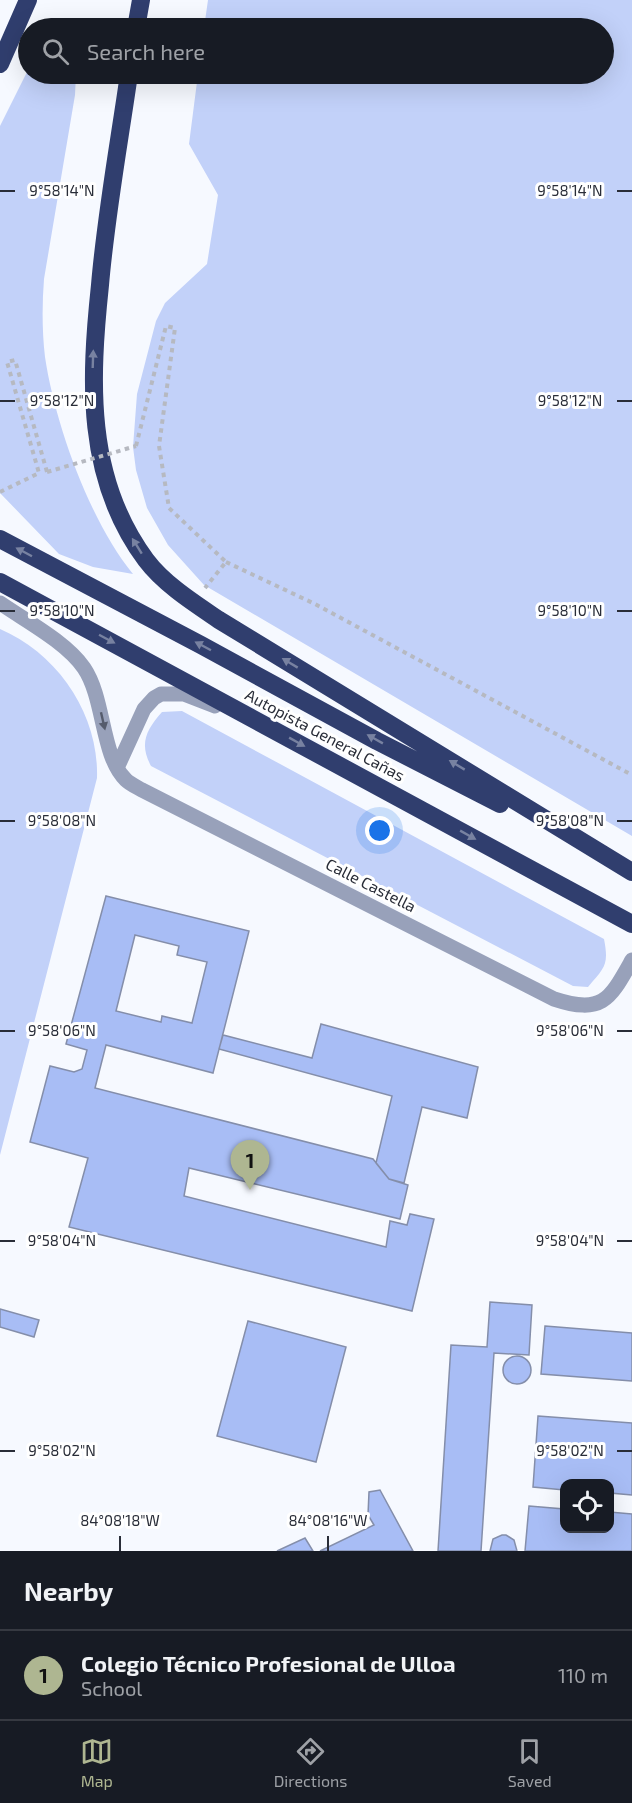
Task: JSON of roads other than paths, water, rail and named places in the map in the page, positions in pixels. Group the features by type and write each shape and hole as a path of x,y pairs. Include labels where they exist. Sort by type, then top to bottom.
{"highway":[{"path":"20,18 28,0"},
{"path":"138,18 141,0"},
{"path":"0,64 18,23"},
{"path":"128,84 103,248 95,330 93,383 97,435 106,479 122,521 147,561 194,603 632,872"},
{"name":"Autopista General Cañas","path":"0,539 377,741 632,872"},
{"name":"Autopista General Cañas","path":"0,582 632,924"}],"street":[{"name":"Calle Castella","path":"0,603 66,648 83,667 94,686 108,743 117,768 126,780 142,790 554,999 579,1006 600,1002 611,996 632,960"},
{"path":"117,768 144,710 154,698 161,694 184,694 274,730"}],"place":[{"name":"Colegio Técnico Profesional de Ulloa","path":"250,1190"}]}
